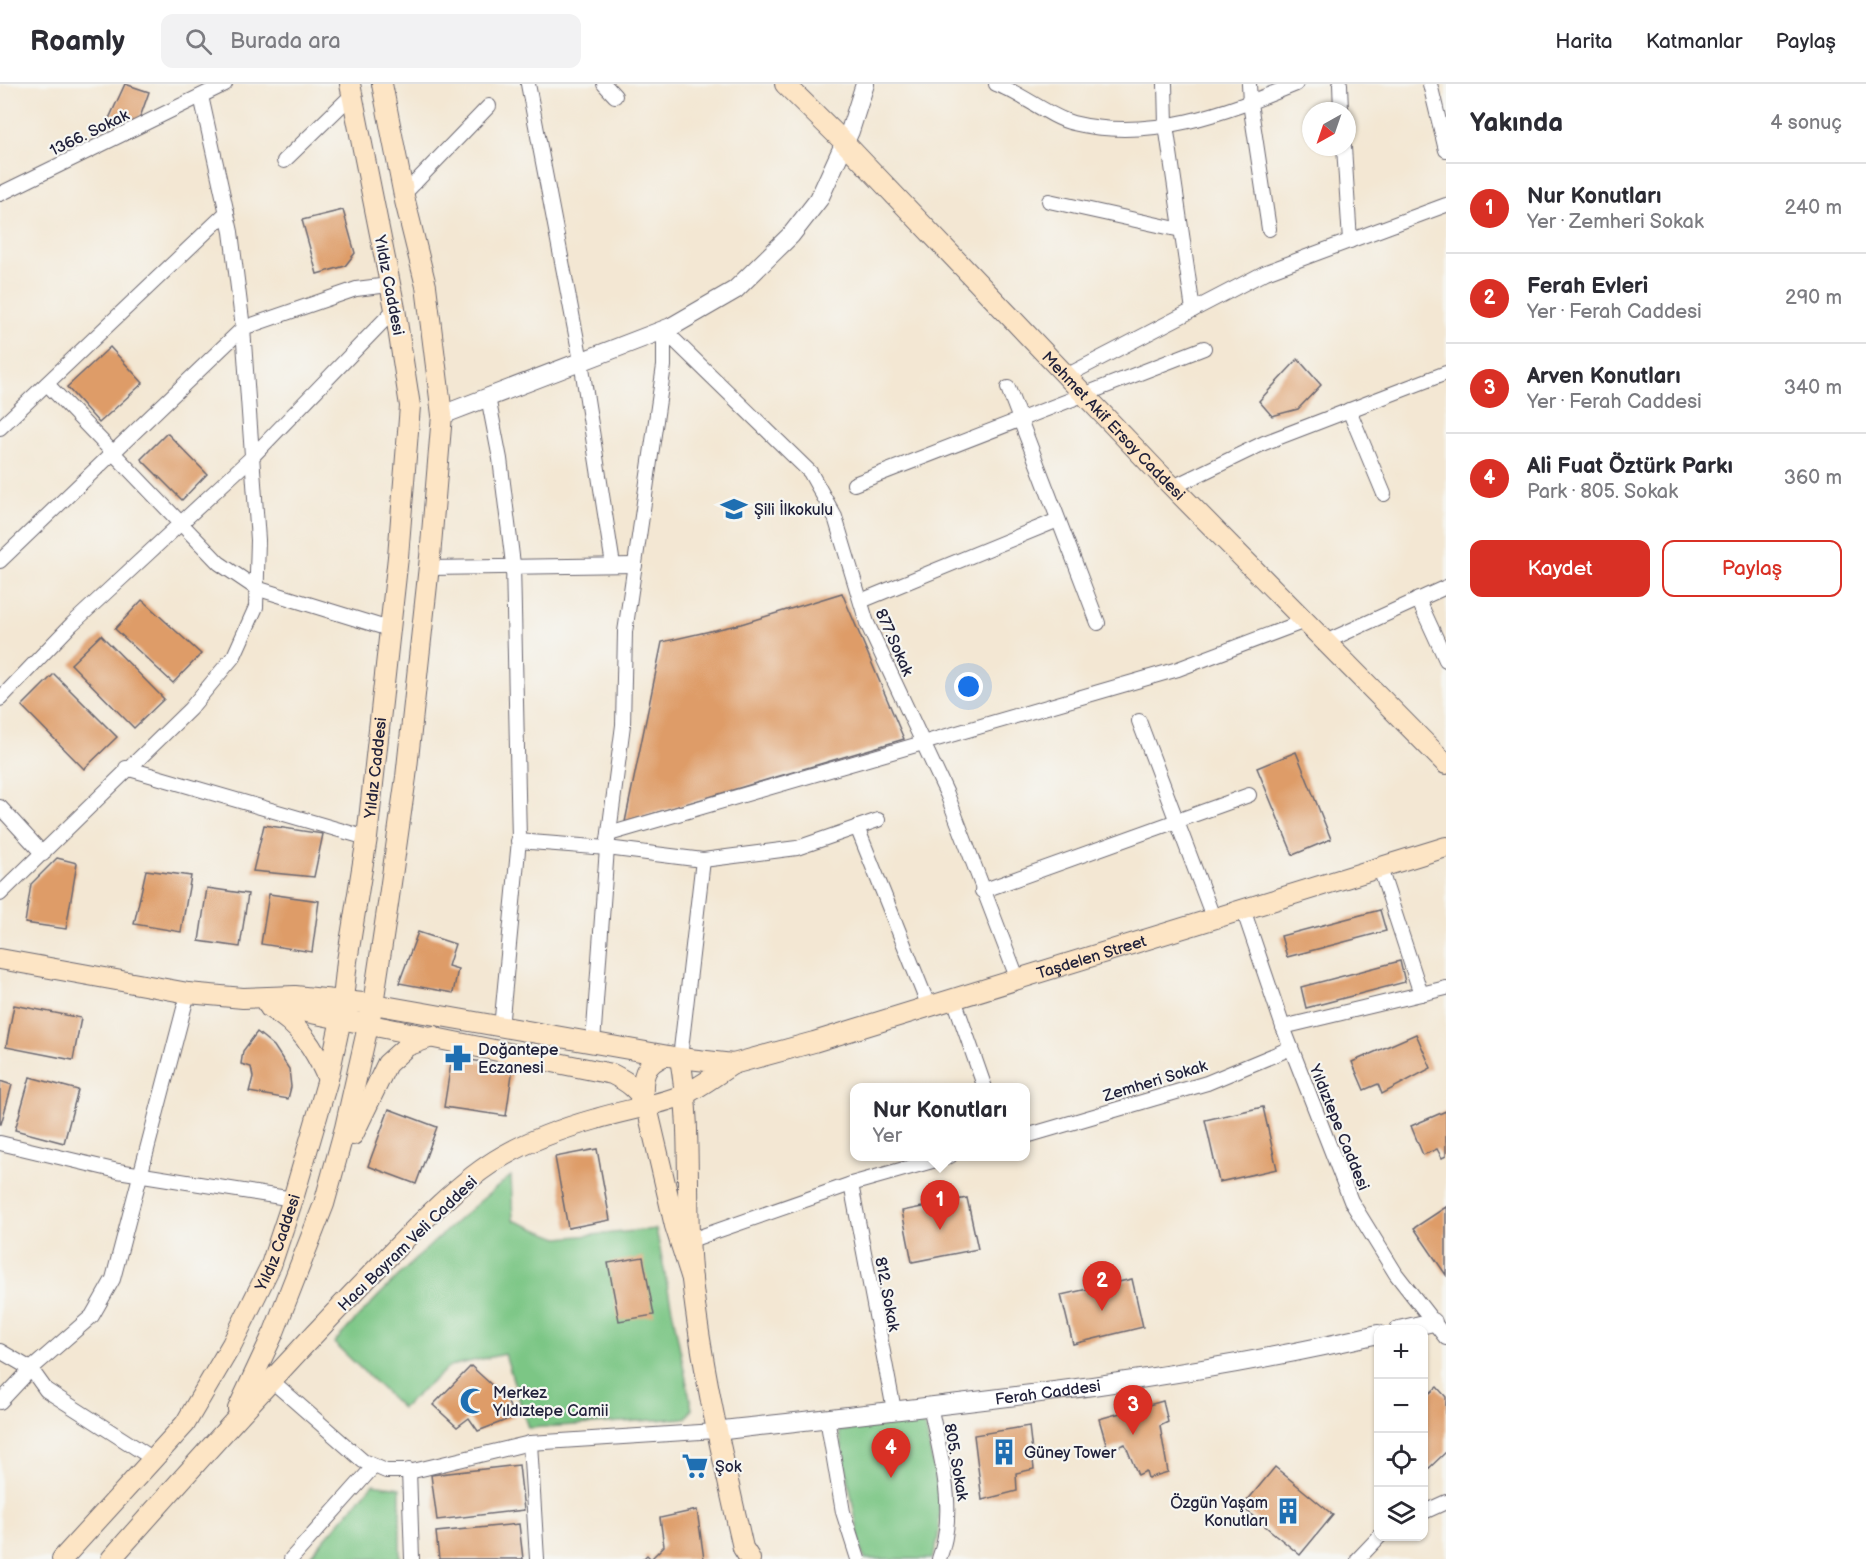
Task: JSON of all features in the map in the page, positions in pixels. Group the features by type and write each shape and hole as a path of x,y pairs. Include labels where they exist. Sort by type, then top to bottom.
{"main road":[{"name":"Yıldız Caddesi","path":"231,1422 274,1332 324,1204 345,1128 373,1004 406,777 429,567 442,415 426,286 404,194 382,84"},
{"name":"Mehmet Akif Ersoy Caddesi","path":"785,84 844,142 1173,487 1446,764"},
{"name":"Yıldız Caddesi","path":"154,1460 184,1424 232,1344 271,1265 328,1079 342,1010 366,838 398,557 410,406 395,309 351,89"},
{"name":"Taşdelen Street","path":"734,1064 1018,980 1213,917 1446,847"},
{"path":"0,959 188,993 251,1000 295,996 342,1010 368,1024 612,1074 625,1080 645,1102"},
{"path":"251,1000 286,1017 302,1032 314,1048 328,1079"},
{"path":"342,1010 373,1004 672,1057 734,1064"},
{"path":"324,1204 387,1064 407,1046 434,1036"},
{"path":"672,1057 684,1094 692,1279 716,1431 743,1548 750,1559"},
{"path":"672,1057 647,1067 642,1080 645,1102 675,1226 692,1279"},
{"name":"Hacı Bayram Veli Caddesi","path":"231,1422 397,1248 483,1170 501,1157 541,1137 645,1102 684,1094 734,1064"},
{"path":"111,1559 231,1422"},
{"path":"62,1559 154,1460"}],"street":[{"name":"1366. Sokak","path":"0,194 225,84"},
{"path":"528,84 581,361 613,565"},
{"path":"604,84 615,96"},
{"path":"442,415 664,330 735,290 791,235 819,199 844,142 865,84"},
{"path":"996,84 1013,90 1071,123 1126,131 1200,120 1296,84"},
{"path":"1165,84 1166,125 1193,310"},
{"path":"1249,84 1269,229"},
{"path":"1340,84 1341,102"},
{"path":"1430,84 1440,106 1446,150"},
{"path":"284,161 351,89"},
{"path":"0,894 43,854 126,768 187,712 234,656 256,606 258,540 243,328 227,212 201,96"},
{"path":"404,194 489,106"},
{"path":"1345,156 1350,241"},
{"path":"1049,201 1181,230"},
{"path":"1066,376 1266,272 1446,205"},
{"path":"0,428 227,212"},
{"path":"0,561 243,328 356,289 389,285"},
{"path":"0,699 72,624 251,458 395,309"},
{"path":"593,1043 607,848 623,725 625,632 664,366 664,330"},
{"name":"877.Sokak","path":"664,330 810,472 834,517 867,622 947,794 982,891 1018,980"},
{"path":"854,484 1086,397 1204,348"},
{"path":"1173,487 1264,443 1446,373"},
{"path":"47,384 219,562 256,588 389,629"},
{"path":"1008,388 1098,623"},
{"path":"488,397 500,459 513,568 518,842 501,1028"},
{"path":"1349,410 1384,494"},
{"path":"861,601 1058,520"},
{"path":"429,567 513,568 634,565"},
{"path":"1325,642 1446,586"},
{"path":"1418,599 1446,660"},
{"path":"609,834 923,741 1178,669 1305,621"},
{"path":"1139,721 1213,917"},
{"path":"126,768 366,838"},
{"path":"982,891 1249,795"},
{"path":"0,807 43,854"},
{"path":"518,842 607,848 703,860 797,848 878,820"},
{"path":"857,827 928,1007"},
{"path":"672,1057 703,860"},
{"path":"1380,868 1421,994"},
{"name":"Yıldıztepe Caddesi","path":"1243,909 1282,1027 1351,1201 1396,1274 1446,1338"},
{"path":"1282,1027 1446,988"},
{"path":"0,1402 30,1369 92,1316 113,1279 188,993"},
{"path":"954,999 983,1083"},
{"name":"Zemheri Sokak","path":"1030,1135 1207,1083 1291,1048"},
{"path":"0,1143 142,1174 293,1199"},
{"path":"691,1240 850,1184 932,1161"},
{"name":"812. Sokak","path":"850,1184 894,1410"},
{"path":"1418,1325 1433,1322"},
{"name":"Ferah Caddesi","path":"716,1431 1092,1385 1283,1356 1374,1335"},
{"path":"0,1351 30,1369 46,1390 154,1460"},
{"path":"272,1381 363,1461 386,1471 409,1470 530,1443 716,1431"},
{"name":"805. Sokak","path":"930,1406 949,1511 944,1545 939,1559"},
{"path":"827,1418 843,1512 858,1559"},
{"path":"530,1443 537,1559"},
{"path":"291,1559 374,1466"},
{"path":"409,1470 412,1559"},
{"path":"1428,1510 1446,1502"},
{"path":"1358,1559 1375,1541"}],"green space":[{"path":"511,1176 513,1220 559,1238 656,1229 692,1409 686,1418 528,1428 505,1354 450,1366 402,1408 334,1343 419,1256"},
{"path":"921,1422 926,1429 938,1494 939,1527 932,1559 865,1559 839,1431"},
{"path":"373,1484 400,1488 400,1559 307,1559"}],"building":[{"path":"125,84 149,92 138,123 126,130 108,121"},
{"path":"343,210 355,253 345,266 317,274 302,220"},
{"path":"110,347 143,383 99,423 67,387"},
{"path":"1298,359 1321,385 1298,409 1272,416 1259,401"},
{"path":"167,433 207,474 182,500 141,459"},
{"path":"842,593 904,739 625,822 662,642 741,624"},
{"path":"142,600 201,654 173,683 115,629"},
{"path":"101,635 164,699 134,728 71,664"},
{"path":"54,674 117,737 84,769 22,706"},
{"path":"1296,752 1331,839 1293,855 1257,768"},
{"path":"264,825 323,834 314,877 253,871"},
{"path":"57,858 77,863 66,929 25,923 31,884"},
{"path":"146,870 191,876 181,932 134,924"},
{"path":"207,888 248,894 240,947 199,941"},
{"path":"269,894 319,901 312,952 261,944"},
{"path":"1380,910 1386,931 1287,957 1281,936"},
{"path":"418,932 455,944 448,966 458,969 453,993 399,983"},
{"path":"1400,961 1405,982 1306,1008 1301,987"},
{"path":"14,1005 81,1018 73,1060 6,1047"},
{"path":"257,1032 274,1046 289,1069 291,1087 288,1099 249,1092 253,1077 251,1067 241,1064 243,1051"},
{"path":"1416,1034 1431,1068 1382,1094 1378,1084 1364,1090 1352,1062"},
{"path":"452,1057 513,1067 506,1116 444,1107"},
{"path":"30,1077 78,1090 64,1143 15,1130"},
{"path":"0,1081 12,1085 1,1124 0,1124"},
{"path":"1263,1107 1277,1169 1219,1182 1205,1120"},
{"path":"389,1109 437,1127 416,1184 368,1166"},
{"path":"1446,1111 1446,1156 1442,1158 1437,1149 1423,1155 1411,1126"},
{"path":"597,1149 610,1220 568,1228 555,1157"},
{"path":"967,1198 978,1249 912,1262 902,1211"},
{"path":"1446,1207 1446,1275 1414,1228"},
{"path":"643,1257 654,1315 619,1321 608,1263"},
{"path":"1132,1279 1143,1327 1073,1344 1061,1295"},
{"name":"Merkez Yıldıztepe Camii","path":"471,1366 495,1388 495,1397 504,1393 514,1417 478,1431 469,1418 457,1427 433,1405"},
{"path":"1437,1387 1446,1397 1446,1452 1428,1469 1428,1433 1428,1395"},
{"path":"1163,1401 1168,1422 1160,1426 1168,1472 1148,1478 1146,1471 1138,1475 1125,1444 1108,1450 1099,1419"},
{"name":"Güney Tower","path":"1029,1426 1034,1469 1016,1473 1017,1491 982,1500 974,1435"},
{"path":"519,1465 524,1510 437,1520 431,1475"},
{"name":"Özgün Yaşam Konutları","path":"1275,1467 1333,1515 1300,1555 1242,1507"},
{"path":"697,1510 704,1559 651,1559 664,1546 660,1518"},
{"path":"519,1524 523,1559 439,1559 436,1532"}],"place":[{"name":"Şili İlkokulu","path":"734,509"},
{"name":"Doğantepe Eczanesi","path":"458,1058"},
{"name":"Nur Konutları","path":"940,1230"},
{"name":"Ferah Evleri","path":"1102,1311"},
{"name":"Merkez Yıldıztepe Camii","path":"473,1401"},
{"name":"Arven Konutları","path":"1133,1435"},
{"name":"Güney Tower","path":"1004,1452"},
{"name":"Şok","path":"695,1466"},
{"name":"Ali Fuat Öztürk Parkı","path":"891,1478"},
{"name":"Özgün Yaşam Konutları","path":"1288,1511"}]}
